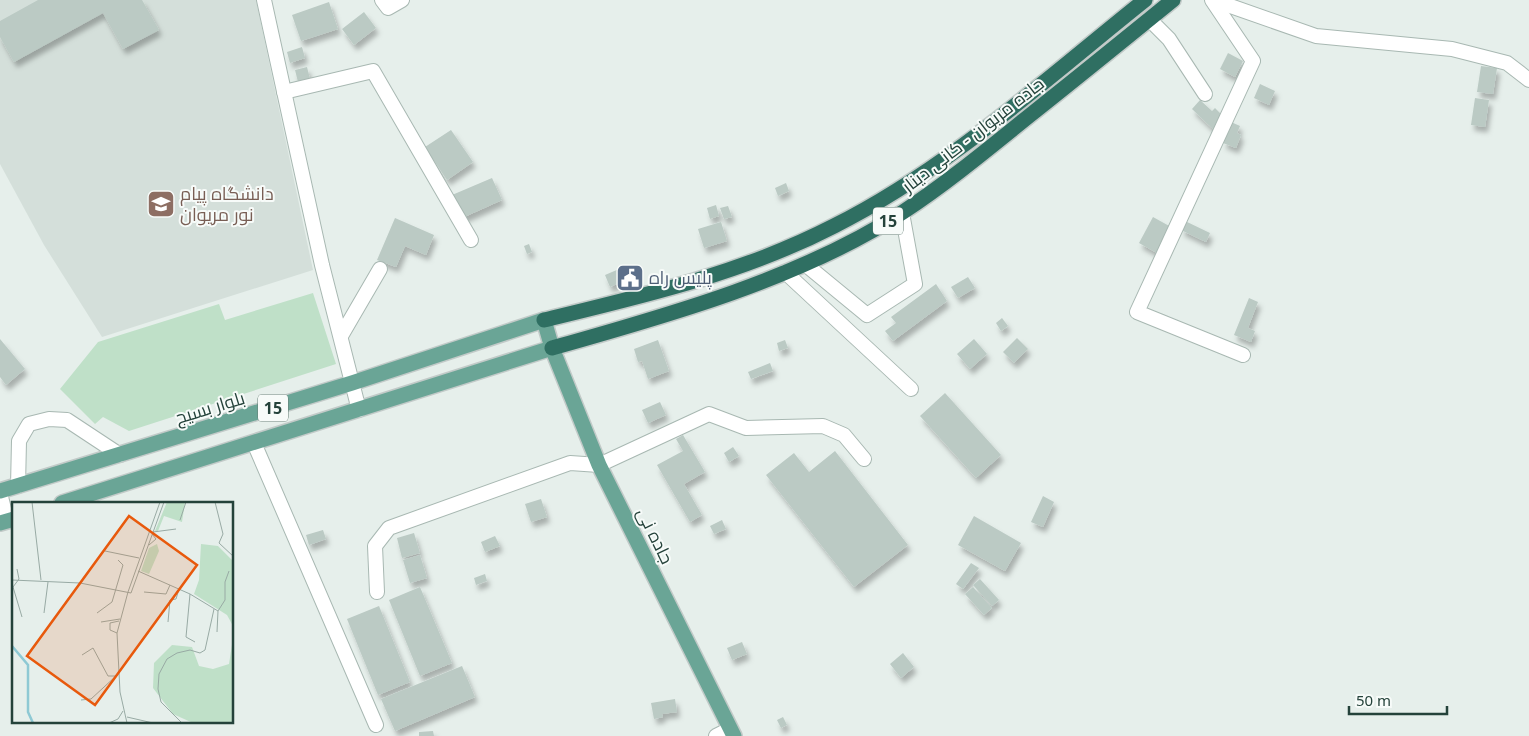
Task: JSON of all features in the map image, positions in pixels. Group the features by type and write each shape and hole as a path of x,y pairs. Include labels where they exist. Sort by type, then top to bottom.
{"highway":[{"name":"15","path":"544,320 666,290 766,257 835,226 918,177 985,128 1145,0"},
{"name":"جاده مریوان - کانی دینار","path":"552,348 654,320 785,272 805,264 902,213 972,162 1172,0"}],"main road":[{"name":"جاده نی","path":"544,320 552,348 599,465 732,732"},
{"name":"بلوار بسیج","path":"0,492 352,383 544,320"},
{"name":"15","path":"68,502 552,348"}],"street":[{"path":"382,0 388,8 402,0"},
{"path":"1212,0 1316,36 1466,52 1507,63 1529,80"},
{"path":"1212,0 1253,61 1137,312 1243,355"},
{"path":"267,1 284,92 322,265 359,410"},
{"path":"1149,19 1169,39 1205,94"},
{"path":"284,92 373,71 471,240"},
{"path":"805,264 867,315 915,284 902,213"},
{"path":"340,336 380,269"},
{"path":"785,272 911,389"},
{"path":"377,592 375,546 389,528 570,463 599,465 710,414 746,428 824,426 844,435 864,459"},
{"path":"18,486 19,441 29,424 49,419 67,420 120,456"},
{"path":"254,443 376,725"},
{"path":"0,492 7,521"},
{"path":"716,736 732,732"}],"shaded area":[{"name":"دانشگاه پیام نور مریوان","path":"0,0 256,0 313,270 102,337 44,245 0,164"}],"green space":[{"path":"313,293 336,364 129,431 103,417 95,424 60,389 98,342 219,304 225,320"}],"building":[{"path":"38,0 142,0 159,30 123,49 103,13 14,62 0,37 0,21"},
{"path":"329,2 338,29 301,41 292,15"},
{"path":"364,12 376,28 354,45 342,29"},
{"path":"302,47 305,58 290,63 287,52"},
{"path":"1228,53 1243,61 1235,77 1220,69"},
{"path":"1481,66 1497,68 1493,94 1477,92"},
{"path":"307,67 310,79 298,82 295,70"},
{"path":"1260,84 1275,91 1269,105 1254,98"},
{"path":"1475,98 1489,100 1485,127 1471,125"},
{"path":"1200,100 1212,111 1215,108 1226,119 1215,131 1192,109"},
{"path":"1231,122 1240,126 1237,133 1241,135 1236,148 1223,143"},
{"path":"451,130 473,162 447,180 425,147"},
{"path":"492,178 502,200 462,218 452,195"},
{"path":"786,183 789,191 778,196 775,188"},
{"path":"716,205 719,216 710,219 707,208"},
{"path":"728,206 732,217 724,219 720,208"},
{"path":"1153,217 1171,227 1157,253 1139,243"},
{"path":"395,218 434,235 426,255 405,246 396,267 377,260"},
{"path":"1185,221 1210,233 1206,242 1181,230"},
{"path":"721,222 727,241 704,248 698,229"},
{"path":"529,244 532,252 527,254 524,246"},
{"path":"619,269 621,274 627,271 630,278 610,287 605,275"},
{"path":"968,277 975,288 958,298 951,287"},
{"path":"936,284 947,301 893,341 885,331 896,323 891,317"},
{"path":"1249,298 1258,302 1248,328 1255,331 1251,342 1234,335"},
{"path":"1002,318 1008,326 1001,331 996,323"},
{"path":"1017,338 1028,349 1014,363 1003,352"},
{"path":"0,339 25,369 6,385 0,377"},
{"path":"974,339 987,354 970,369 957,354"},
{"path":"658,340 669,371 648,379 642,361 638,362 634,349"},
{"path":"785,340 788,348 779,351 777,343"},
{"path":"770,363 773,371 751,379 748,372"},
{"path":"945,393 1001,455 976,478 920,416"},
{"path":"660,402 666,415 648,423 642,410"},
{"path":"683,435 705,472 684,484 702,515 690,522 657,465 683,451 676,439"},
{"path":"733,447 739,456 729,462 724,453"},
{"path":"835,451 908,545 854,587 766,475 794,453 809,472"},
{"path":"1043,496 1054,502 1043,527 1031,522"},
{"path":"541,499 547,517 531,522 525,504"},
{"path":"974,516 1021,543 1005,571 958,545"},
{"path":"722,520 726,529 714,534 710,526"},
{"path":"323,530 326,539 309,545 306,535"},
{"path":"414,533 420,553 402,558 397,538"},
{"path":"495,536 500,546 485,552 481,542"},
{"path":"420,555 427,578 410,583 403,560"},
{"path":"971,563 979,568 963,589 956,584"},
{"path":"485,574 487,581 476,585 474,578"},
{"path":"980,579 999,600 992,606 973,585"},
{"path":"420,587 452,663 420,676 389,600"},
{"path":"973,587 992,608 984,615 965,594"},
{"path":"379,606 410,682 378,695 347,619"},
{"path":"742,642 747,654 732,660 727,648"},
{"path":"903,653 914,667 901,678 890,664"},
{"path":"462,666 475,697 395,731 381,699"},
{"path":"675,699 677,712 662,714 663,717 654,719 651,703"},
{"path":"783,717 787,725 781,728 777,720"},
{"path":"433,731 434,736 419,736 419,732"}],"place":[{"name":"دانشگاه پیام نور مریوان","path":"161,204"},
{"name":"پلیس راه","path":"630,278"}]}
